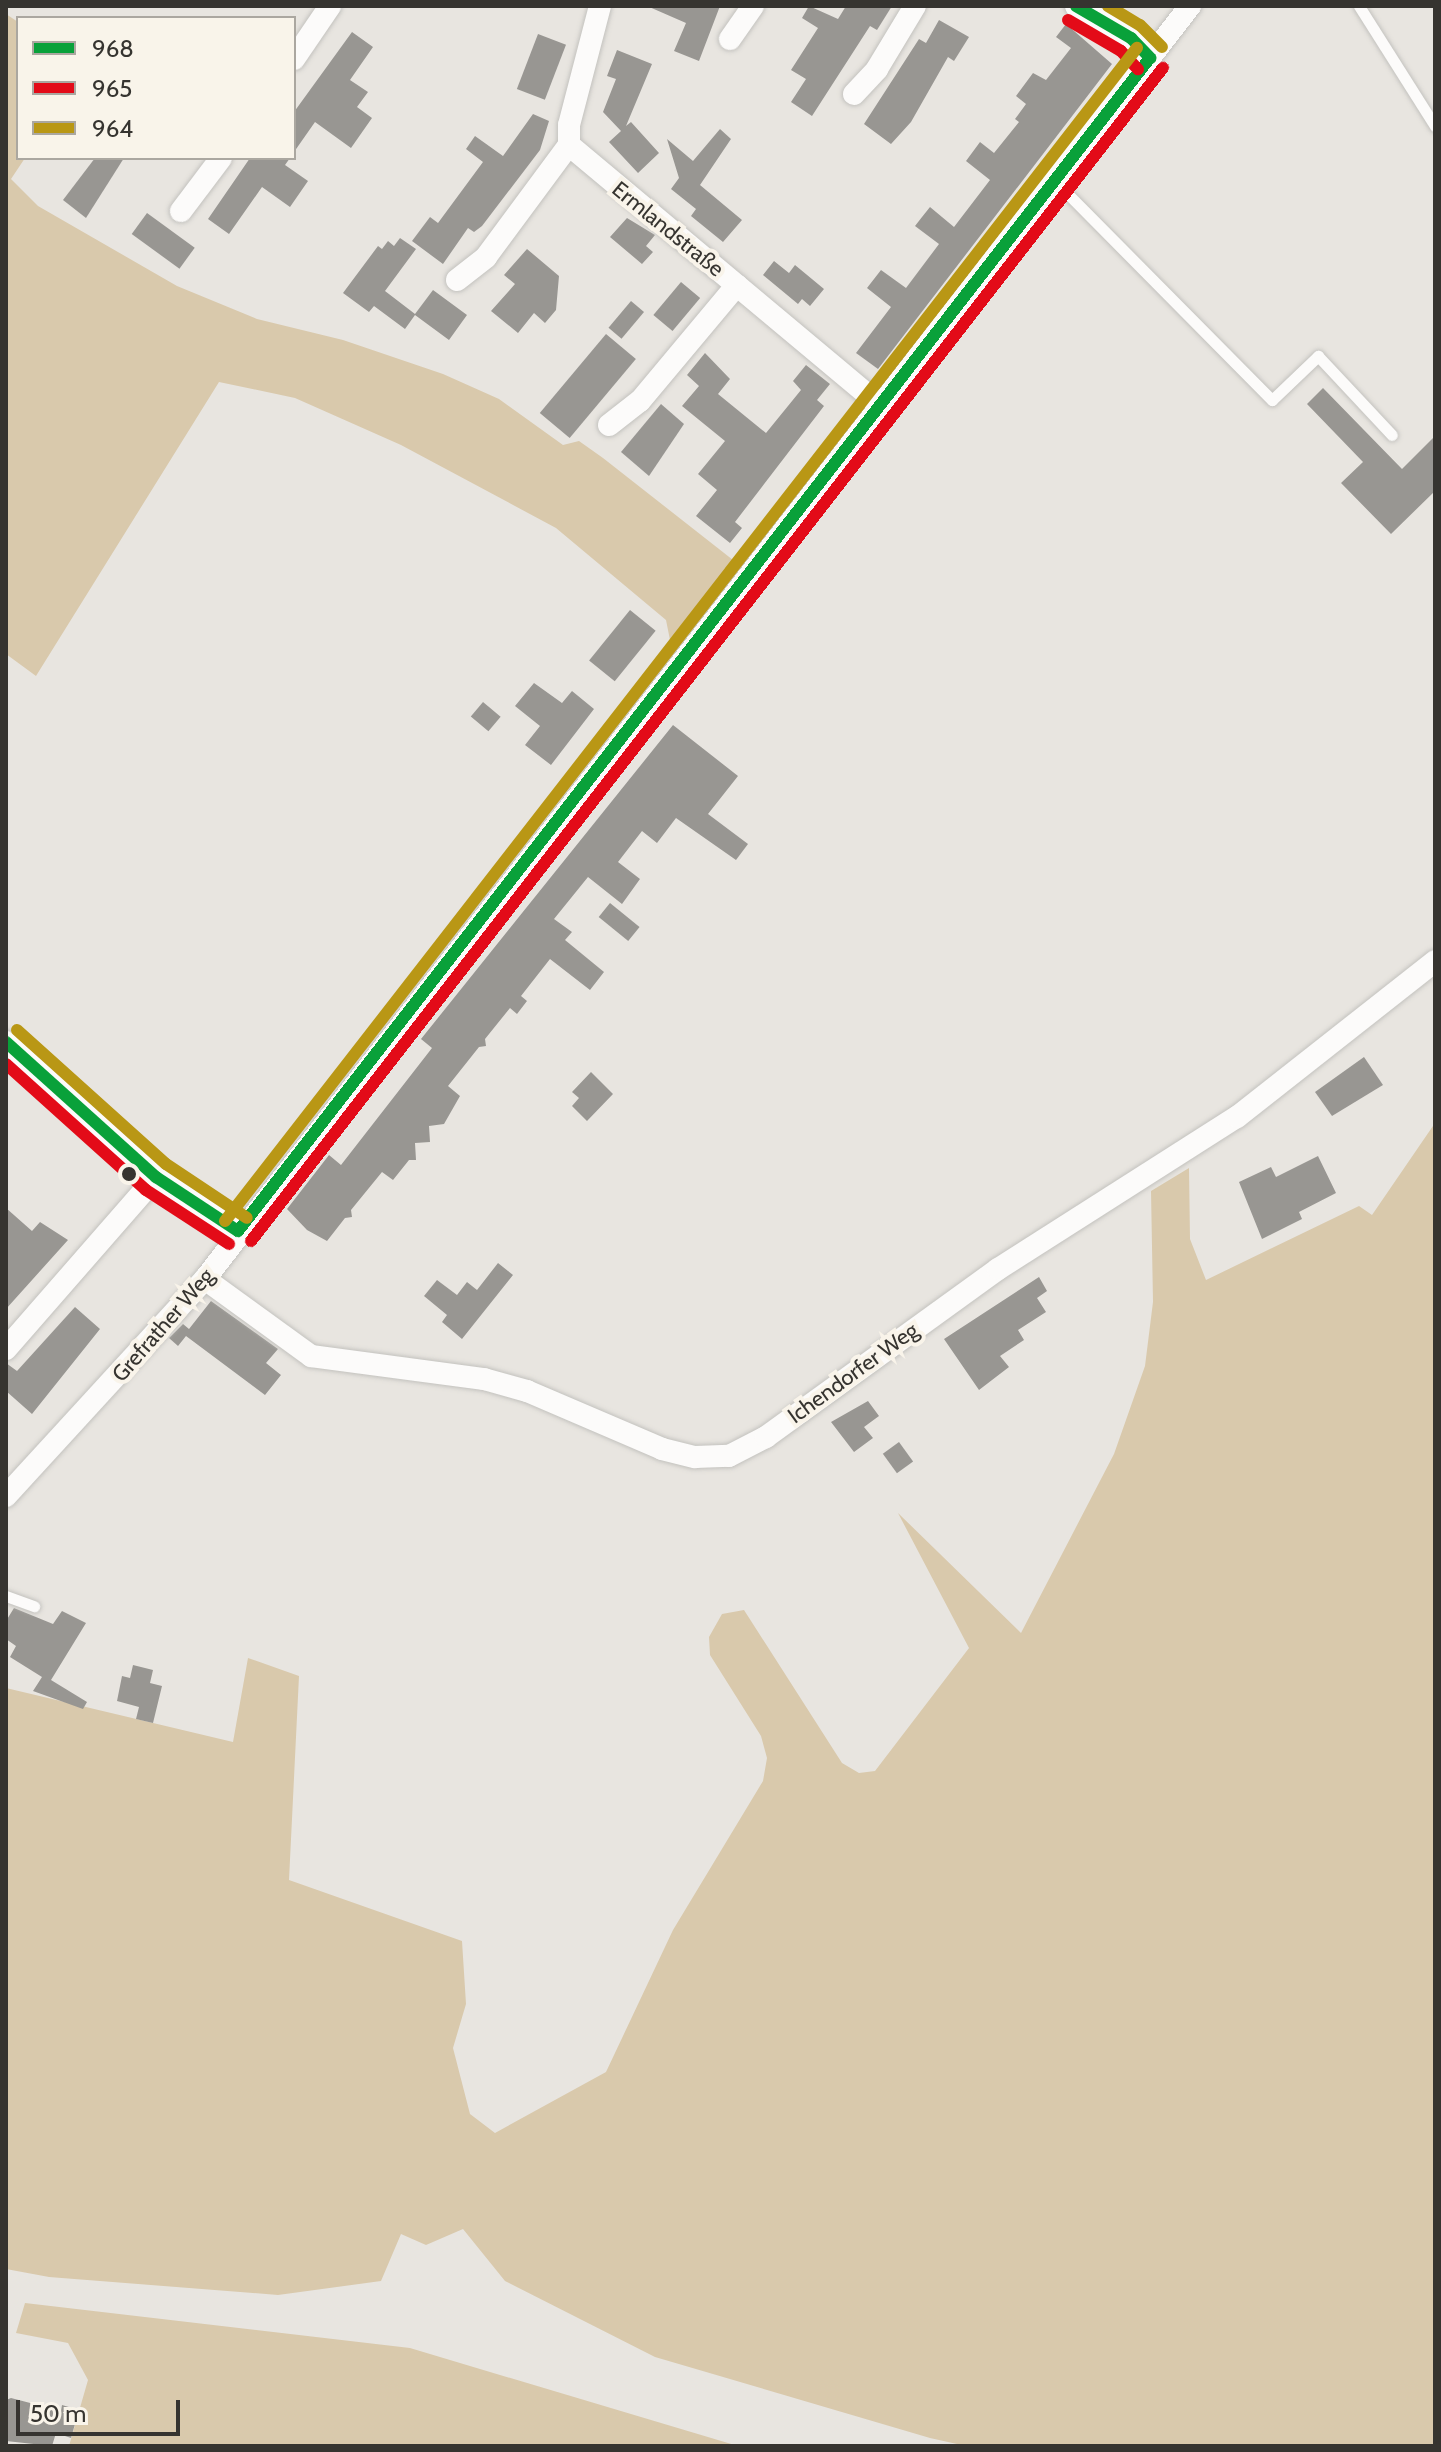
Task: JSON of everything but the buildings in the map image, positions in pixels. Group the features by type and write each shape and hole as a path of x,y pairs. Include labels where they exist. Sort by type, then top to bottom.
{"street":[{"path":"296,56 330,6"},
{"path":"457,280 486,257 569,145 569,125 600,6"},
{"path":"730,39 753,6"},
{"path":"854,94 877,69 915,6"},
{"path":"1076,6 1131,38 1150,58"},
{"name":"Grefrather Weg","path":"6,1496 205,1279 238,1231 1190,6"},
{"name":"Ermlandstraße","path":"569,145 879,404"},
{"path":"181,211 219,160"},
{"path":"609,425 640,401 737,285"},
{"name":"Ichendorfer Weg","path":"205,1279 311,1356 504,1384 662,1449 707,1459 729,1456 766,1437 998,1269 1237,1117 1435,961"},
{"path":"6,1042 156,1177 238,1231"},
{"path":"6,1349 156,1177"}],"lane":[{"path":"1359,6 1435,126"},
{"path":"1056,182 1272,400 1318,356 1392,435"},
{"path":"6,1596 34,1606"}],"shaded area":[{"path":"6,14 16,21 16,160 24,160 11,179 38,206 177,286 257,319 343,340 443,374 499,399 563,445 579,441 733,560 670,640 666,620 556,528 401,445 295,398 219,382 36,676 6,654"},
{"path":"1435,1123 1435,2446 966,2446 930,2438 655,2357 505,2281 463,2229 426,2245 401,2234 381,2281 278,2295 49,2277 6,2269 6,1688 233,1742 248,1658 299,1676 289,1880 462,1941 466,2004 453,2048 470,2114 495,2133 606,2072 673,1930 763,1781 767,1758 761,1736 710,1655 709,1637 722,1614 744,1610 842,1763 859,1773 875,1771 969,1648 898,1513 1021,1633 1114,1454 1145,1366 1153,1302 1151,1191 1189,1168 1190,1239 1206,1280 1359,1206 1372,1215"},
{"path":"25,2303 410,2348 738,2446 69,2446 88,2380 68,2343 16,2333"}],"transit line":[{"name":"968","path":"1076,6 1131,38 1150,58"},
{"name":"964","path":"1108,6 1140,25 1162,47"},
{"name":"965","path":"1068,20 1121,51 1138,69"},
{"name":"964","path":"225,1221 1137,48"},
{"name":"968","path":"238,1231 1150,58"},
{"name":"965","path":"251,1241 1163,68"},
{"name":"964","path":"17,1030 166,1164 247,1218"},
{"name":"968","path":"6,1042 156,1177 238,1231"},
{"name":"965","path":"6,1064 146,1190 229,1244"}]}
